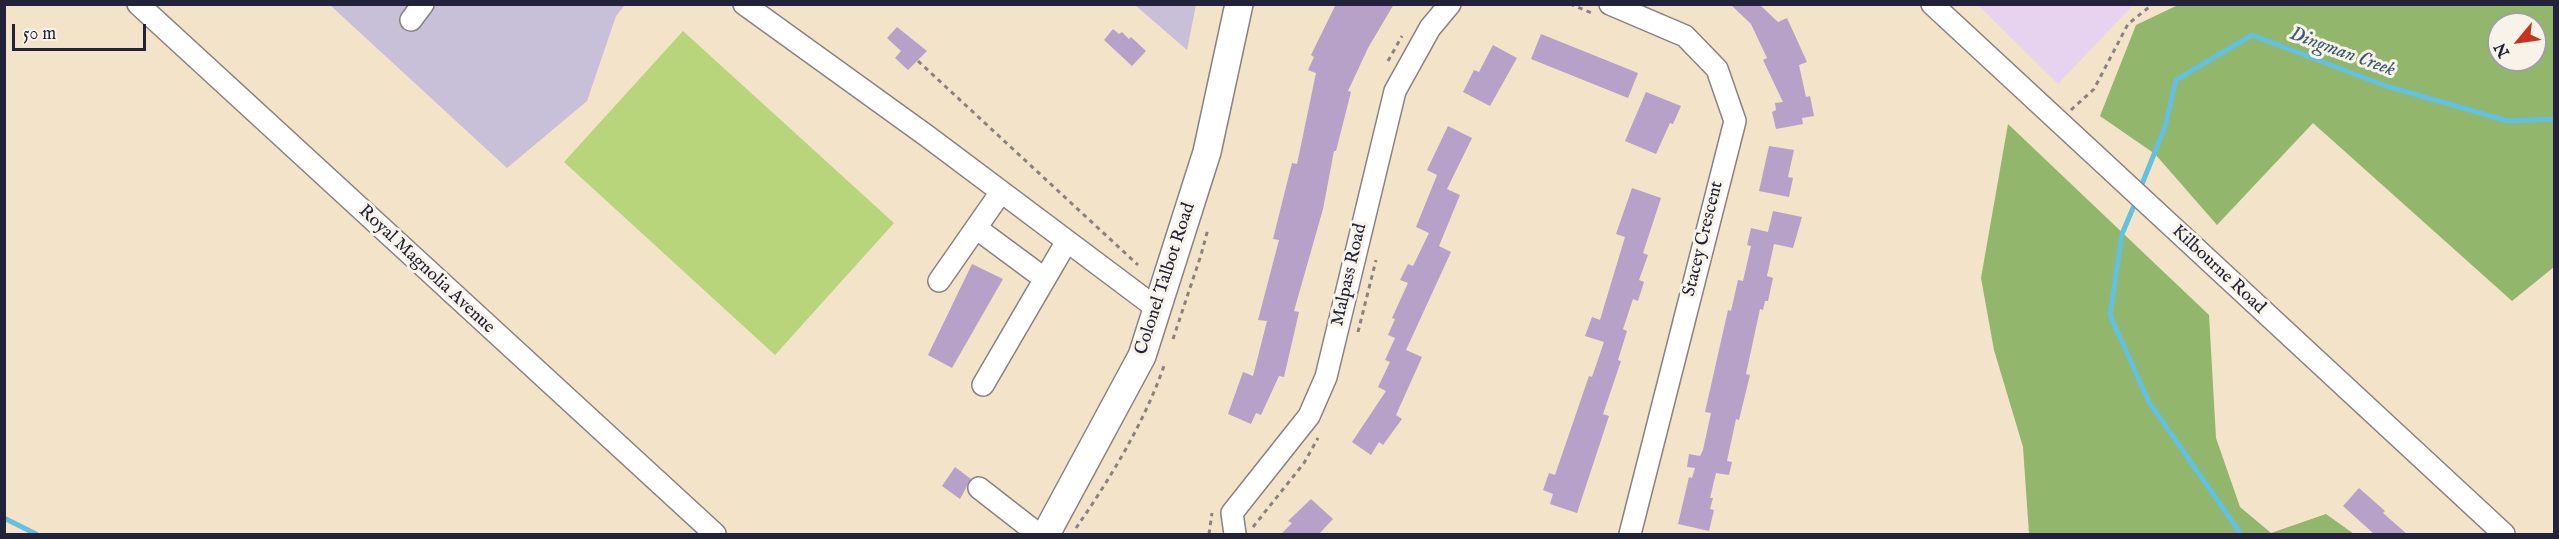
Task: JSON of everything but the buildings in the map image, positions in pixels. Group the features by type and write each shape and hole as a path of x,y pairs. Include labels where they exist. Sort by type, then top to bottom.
{"main road":[{"name":"Colonel Talbot Road","path":"1046,534 1142,356 1159,310 1206,152 1239,4"}],"street":[{"name":"Royal Magnolia Avenue","path":"138,4 715,534"},
{"path":"744,4 1159,310"},
{"name":"Malpass Road","path":"1235,534 1232,513 1309,416 1326,377 1395,91 1430,28 1450,4"},
{"name":"Kilbourne Road","path":"1932,4 2504,534"},
{"name":"Stacey Crescent","path":"1606,11 1685,36 1717,69 1735,121 1630,534"},
{"path":"939,281 1001,192"},
{"path":"976,228 1045,279"},
{"path":"983,385 1067,241"},
{"path":"979,488 1038,534"}],"path":[{"path":"1570,4 1606,11"},
{"path":"2058,121 2094,89 2128,24 2153,4"},
{"path":"1385,69 1403,33"},
{"path":"918,61 1138,265"},
{"path":"1209,534 1213,507"}],"shaded area":[{"path":"330,5 625,5 616,16 587,101 507,168"},
{"path":"1135,5 1196,5 1187,50"},
{"path":"1978,5 2133,5 2058,84"}],"green space":[{"path":"2178,5 2554,5 2554,267 2512,301 2313,123 2217,225 2155,154 2100,116 2136,25"},
{"path":"683,31 894,223 775,355 564,162"},
{"path":"2008,124 2209,315 2216,438 2240,507 2271,533 2326,514 2354,534 2029,534 2023,447 1994,350 1981,278"}],"waterway":[{"name":"Dingman Creek","path":"2140,189 2165,127 2176,80 2252,35 2386,86 2508,121 2554,119"},
{"path":"2136,201 2122,234 2110,315 2149,402 2241,534"},
{"path":"4,518 36,534"}]}
